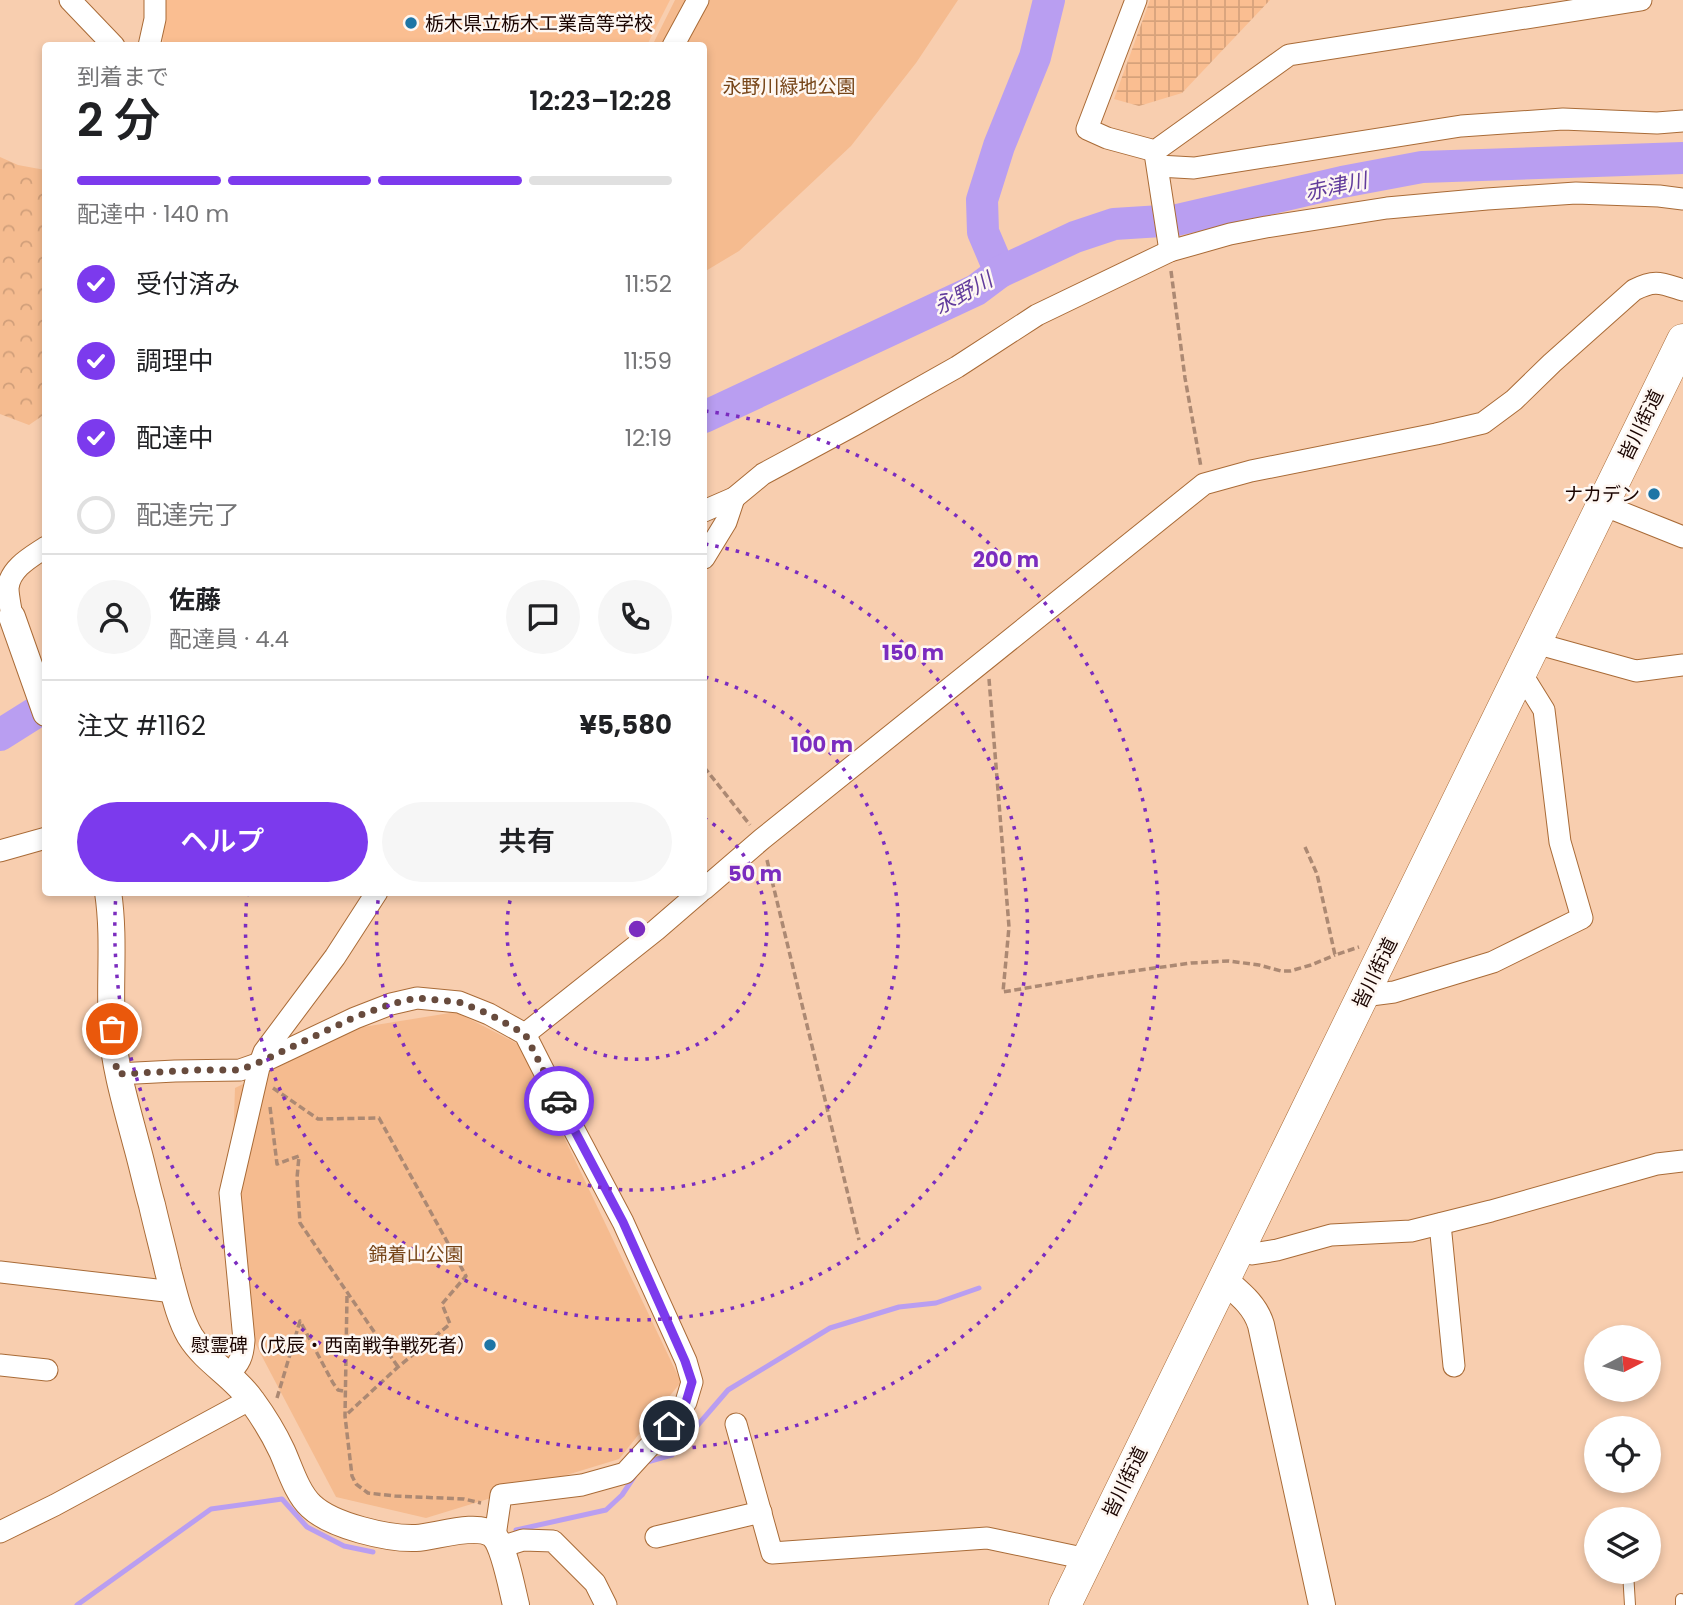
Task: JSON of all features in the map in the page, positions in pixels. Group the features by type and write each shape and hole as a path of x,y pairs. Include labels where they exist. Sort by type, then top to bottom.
{"main road":[{"name":"皆川街道","path":"1065,1605 1683,340"}],"street":[{"path":"70,0 110,42"},
{"path":"150,42 155,19 155,0"},
{"path":"675,42 698,0"},
{"path":"1136,0 1087,129 1117,141 1158,168 1194,168 1461,125 1563,119 1657,123 1683,121"},
{"path":"1158,168 1289,55 1466,27 1546,8 1641,0"},
{"path":"1158,168 1170,248"},
{"path":"707,510 734,498 763,474 957,367 1037,315 1170,248 1254,229 1387,208 1576,193 1659,196 1683,200"},
{"path":"707,887 762,839 1204,484 1251,471 1436,435 1483,423 1514,400 1634,290 1647,283 1660,282 1683,290"},
{"path":"707,553 726,522 734,498"},
{"path":"1603,505 1683,537"},
{"path":"42,550 22,563 13,573 7,600 42,701"},
{"path":"1535,643 1636,671 1683,665"},
{"path":"1363,996 1394,992 1493,962 1582,918 1560,842 1544,710 1521,673"},
{"path":"0,851 42,839"},
{"path":"108,896 112,1029 117,1074 174,1292 190,1335 202,1352 228,1374 251,1399 280,1448 299,1488 310,1505 326,1518 363,1530 412,1538 480,1530 498,1542 553,1541 595,1583 607,1605"},
{"path":"228,1374 239,1365 243,1354 230,1193 260,1062 264,1052 335,957 374,896"},
{"path":"525,1034 696,896"},
{"path":"117,1074 240,1070 355,1017 417,998 459,1002 489,1014 525,1034 623,1222 692,1382 686,1402 669,1426 625,1473 582,1485 500,1495 498,1542 516,1605"},
{"path":"1241,1247 1251,1254 1277,1250 1331,1235 1411,1231 1657,1164 1683,1161"},
{"path":"1440,1224 1454,1366"},
{"path":"0,1272 174,1292"},
{"path":"1224,1280 1257,1311 1322,1605"},
{"path":"0,1365 47,1370"},
{"path":"0,1532 251,1399"},
{"path":"736,1424 772,1553 986,1538 1087,1559"},
{"path":"656,1537 761,1512"}],"lane":[{"path":"1629,1584 1630,1605"}],"path":[{"path":"1170,248 1172,285 1185,378 1204,484"},
{"path":"988,659 1009,927 1003,992 1097,975 1191,963 1229,961 1290,971 1361,947 1386,950"},
{"path":"707,771 762,839 859,1240"},
{"path":"1305,847 1317,874 1335,955"},
{"path":"345,1416 450,1324 442,1304 466,1276 379,1118 318,1119 267,1084 277,1164 299,1156 297,1178 300,1223 398,1367"},
{"path":"347,1294 345,1416 352,1476 356,1485 368,1493 464,1499 499,1508"},
{"path":"268,1427 300,1321 333,1383 338,1390 344,1392"}],"shaded area":[{"name":"栃木県立栃木工業高等学校","path":"164,0 670,0 649,42 163,42"},
{"path":"1150,0 1270,0 1182,93 1139,106 1114,99"}],"green space":[{"name":"永野川緑地公園","path":"675,0 958,0 916,63 851,146 739,251 707,270 707,42 654,42"},
{"path":"0,157 18,165 42,169 42,416 29,425 0,414"},
{"name":"錦着山公園","path":"456,1012 520,1045 681,1382 619,1459 426,1518 336,1497 228,1292 235,1088 357,1028"}],"waterway":[{"name":"永野川","path":"1000,272 983,232 982,200 999,146 1035,57 1049,0"},
{"name":"赤津川","path":"707,416 976,290 1000,272 1075,237 1114,224 1177,220 1342,182 1422,167 1683,158"},
{"name":"永野川","path":"0,735 42,709"},
{"path":"647,1462 672,1455 728,1390 830,1328 899,1307 936,1303 979,1288"},
{"path":"516,1530 606,1510 622,1495 634,1477"},
{"path":"77,1605 211,1509 282,1499 307,1527 344,1546 373,1552"}],"way so far":[{"path":"112,1029 117,1074 240,1070 355,1017 391,1004 417,998 459,1002 489,1014 525,1034 559,1101"}],"place":[{"name":"栃木県立栃木工業高等学校","path":"411,23"},
{"name":"ナカデン","path":"1654,494"},
{"name":"慰霊碑（戊辰・西南戦争戦死者）","path":"490,1345"}],"route":[{"path":"559,1101 623,1222 685,1361 692,1382 686,1402 669,1426"}]}
